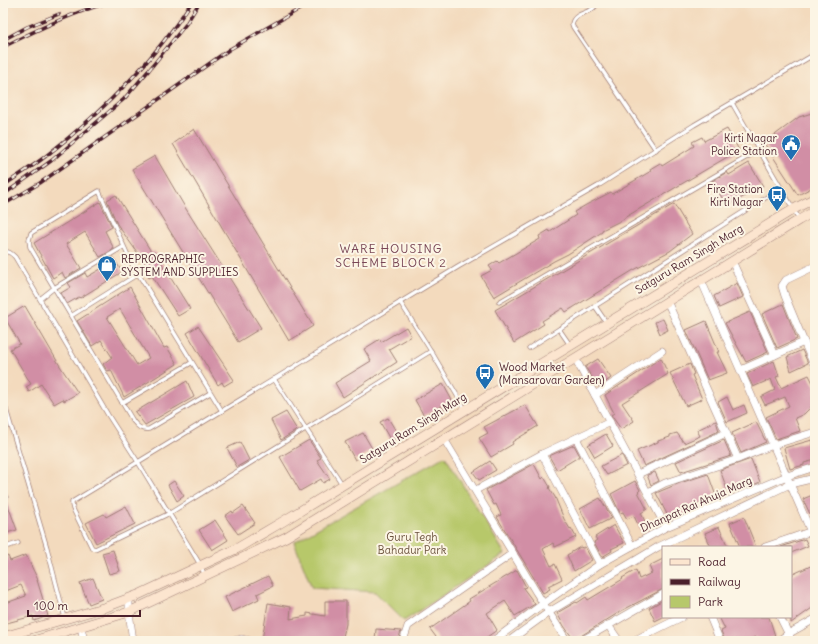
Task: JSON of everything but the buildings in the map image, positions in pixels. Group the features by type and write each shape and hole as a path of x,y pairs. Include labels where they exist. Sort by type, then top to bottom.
{"main road":[{"name":"Satguru Ram Singh Marg","path":"3,637 66,619 129,598 201,566 243,545 794,209 815,198"},
{"path":"33,641 129,612 286,537 574,358 815,211"}],"street":[{"path":"732,261 775,355"},
{"path":"815,266 786,280 782,286 815,367"},
{"path":"702,280 790,484 813,530 815,541"},
{"path":"667,301 738,460"},
{"path":"741,370 804,342"},
{"path":"595,395 662,351"},
{"path":"574,358 666,527"},
{"path":"476,490 542,454 610,422"},
{"path":"648,492 665,484 738,460 773,445 815,432"},
{"path":"638,474 726,433"},
{"path":"576,438 632,546"},
{"path":"444,439 567,641"},
{"path":"542,454 600,564"},
{"name":"Dhanpat Rai Ahuja Marg","path":"493,641 600,564 666,527 787,476 815,467"},
{"name":"Dhanpat Rai Ahuja Marg","path":"509,641 549,612 658,547 790,484 815,478"},
{"path":"768,546 813,530"},
{"path":"403,641 408,626 513,553"},
{"path":"581,641 662,595"},
{"path":"129,598 129,612 133,641"},
{"path":"633,641 680,618"},
{"path":"710,618 720,641"},
{"path":"780,618 792,641"},
{"path":"778,641 788,634 814,622"},
{"path":"608,625 619,641"},
{"path":"81,627 84,641"},
{"path":"643,636 650,641"},
{"path":"234,641 250,641"}],"lane":[{"path":"597,3 595,7 574,18 572,24 656,150"},
{"path":"431,352 170,513 98,548 92,548 73,510 72,502 76,499 458,267 598,186 732,103 815,54"},
{"path":"732,103 799,220"},
{"path":"499,302 759,150"},
{"path":"529,348 781,188"},
{"path":"210,393 149,428 144,429 138,427 122,403 30,247 29,240 31,233 99,190 123,247 138,274 191,363 222,411"},
{"path":"40,299 54,288 123,247"},
{"path":"3,252 11,252 15,257 108,415 170,513 201,566 205,576"},
{"path":"71,316 138,274"},
{"path":"400,302 466,410"},
{"path":"595,306 607,323"},
{"path":"559,329 571,345"},
{"path":"122,403 191,363"},
{"path":"274,379 343,485"},
{"path":"3,400 47,548 66,619"},
{"path":"3,548 18,543"}],"green space":[{"name":"Guru Tegh Bahadur Park","path":"445,456 505,554 404,621 375,592 312,588 294,542"}],"railway":[{"path":"3,47 53,23 106,3"},
{"path":"3,186 66,140 125,86 160,46 191,3"},
{"path":"3,195 51,161 124,99 186,24 199,3"},
{"path":"3,205 40,183 230,49 310,3"},
{"path":"3,40 27,27 59,14"}],"place":[{"name":"Kirti Nagar Police Station","path":"791,161"},
{"name":"Fire Station Kirti Nagar","path":"777,212"},
{"name":"REPROGRAPHIC SYSTEM AND SUPPLIES","path":"107,282"},
{"name":"Wood Market (Mansarovar Garden)","path":"485,390"}],"district":[{"name":"WARE HOUSING SCHEME BLOCK 2","path":"391,256"}]}
